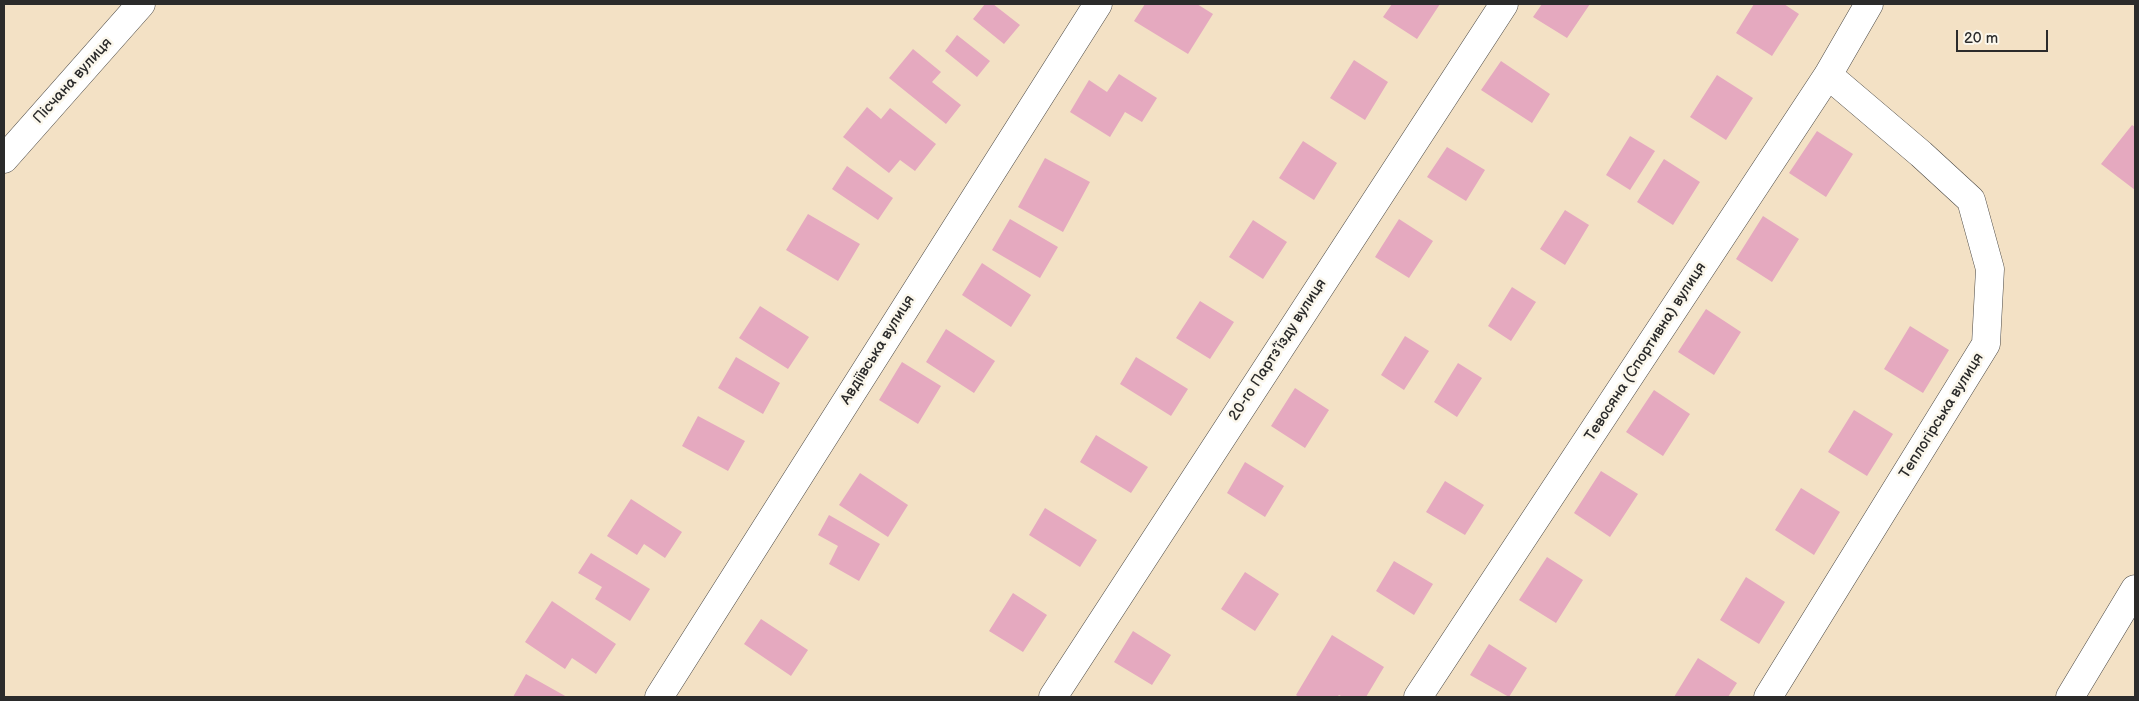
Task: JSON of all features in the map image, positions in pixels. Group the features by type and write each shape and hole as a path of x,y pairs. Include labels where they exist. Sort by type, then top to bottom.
{"street":[{"name":"Пiсчана вулиця","path":"4,159 142,4"},
{"name":"Авдіївська вулиця","path":"659,697 1098,4"},
{"name":"20-го Партз’їзду вулиця","path":"1053,697 1504,4"},
{"name":"Тевосяна (Спортивна) вулиця","path":"1418,697 1828,75 1869,4"},
{"name":"Теплогірська вулиця","path":"1768,697 1986,344 1990,269 1971,200 1921,154 1828,75"},
{"path":"2070,697 2135,589"}],"building":[{"path":"985,4 993,4 1020,25 1004,44 973,19"},
{"path":"1145,4 1197,4 1213,14 1188,54 1134,21"},
{"path":"1392,4 1440,4 1417,39 1383,17"},
{"path":"1542,4 1590,4 1567,38 1533,17"},
{"path":"1754,4 1784,4 1799,14 1772,56 1736,33"},
{"path":"957,35 990,61 977,77 945,51"},
{"path":"913,49 941,72 932,82 961,105 946,124 889,78"},
{"path":"1354,60 1388,82 1365,120 1330,98"},
{"path":"1501,61 1550,94 1532,123 1481,90"},
{"path":"1119,74 1157,98 1142,122 1125,112 1110,137 1070,112 1089,80 1107,92"},
{"path":"1717,75 1753,98 1726,140 1690,117"},
{"path":"867,107 881,119 890,108 936,144 915,171 900,160 889,173 843,137"},
{"path":"2132,125 2135,127 2135,190 2101,164"},
{"path":"1817,131 1853,154 1826,197 1789,173"},
{"path":"1630,136 1655,151 1630,190 1606,175"},
{"path":"1303,141 1337,163 1314,200 1279,178"},
{"path":"1447,147 1485,170 1466,201 1427,177"},
{"path":"1045,158 1090,182 1063,232 1018,207"},
{"path":"1664,159 1700,182 1673,225 1637,202"},
{"path":"847,166 893,198 878,220 832,189"},
{"path":"1565,210 1589,225 1565,265 1540,249"},
{"path":"808,214 860,244 838,281 786,250"},
{"path":"1763,216 1799,239 1772,282 1736,259"},
{"path":"1010,219 1058,247 1040,278 992,250"},
{"path":"1399,219 1433,241 1409,278 1375,257"},
{"path":"1253,220 1287,242 1263,279 1229,257"},
{"path":"982,263 1031,295 1011,327 962,295"},
{"path":"1512,287 1536,302 1511,341 1488,326"},
{"path":"1200,301 1234,322 1210,359 1176,338"},
{"path":"760,306 809,337 788,369 739,338"},
{"path":"1706,309 1741,332 1714,375 1678,352"},
{"path":"1910,326 1949,350 1923,393 1884,369"},
{"path":"946,329 995,361 974,393 926,362"},
{"path":"1405,336 1429,351 1404,390 1381,375"},
{"path":"736,357 780,383 763,414 718,388"},
{"path":"1136,357 1188,389 1171,416 1120,384"},
{"path":"902,362 941,386 918,424 879,400"},
{"path":"1458,363 1482,378 1457,417 1434,402"},
{"path":"1295,388 1329,410 1305,448 1271,426"},
{"path":"1654,390 1690,414 1663,456 1626,432"},
{"path":"1854,410 1893,434 1867,476 1828,452"},
{"path":"698,416 745,441 728,471 682,446"},
{"path":"1096,435 1148,467 1131,493 1080,462"},
{"path":"1245,462 1284,486 1265,517 1227,493"},
{"path":"1601,471 1638,494 1610,537 1574,513"},
{"path":"860,473 908,505 888,537 839,505"},
{"path":"1445,481 1484,505 1465,535 1426,512"},
{"path":"1801,488 1840,512 1814,555 1775,530"},
{"path":"631,499 682,532 665,558 644,544 637,555 607,536"},
{"path":"1045,508 1097,540 1080,567 1029,535"},
{"path":"829,515 880,544 859,581 829,564 838,546 818,535"},
{"path":"591,553 650,589 630,621 595,599 602,587 578,573"},
{"path":"1547,557 1583,580 1556,623 1519,600"},
{"path":"1394,561 1433,584 1414,615 1376,591"},
{"path":"1245,572 1279,594 1255,631 1221,609"},
{"path":"1746,577 1785,602 1759,644 1720,620"},
{"path":"1013,593 1047,615 1023,652 989,631"},
{"path":"552,601 616,644 596,674 572,658 565,669 525,642"},
{"path":"761,619 808,650 791,676 744,644"},
{"path":"1133,631 1171,655 1152,685 1114,662"},
{"path":"1332,635 1384,667 1366,697 1343,697 1339,695 1337,697 1299,697 1296,695"},
{"path":"1489,644 1527,668 1509,697 1470,675"},
{"path":"1698,658 1737,683 1728,697 1674,697"},
{"path":"526,674 567,697 513,697"}]}
